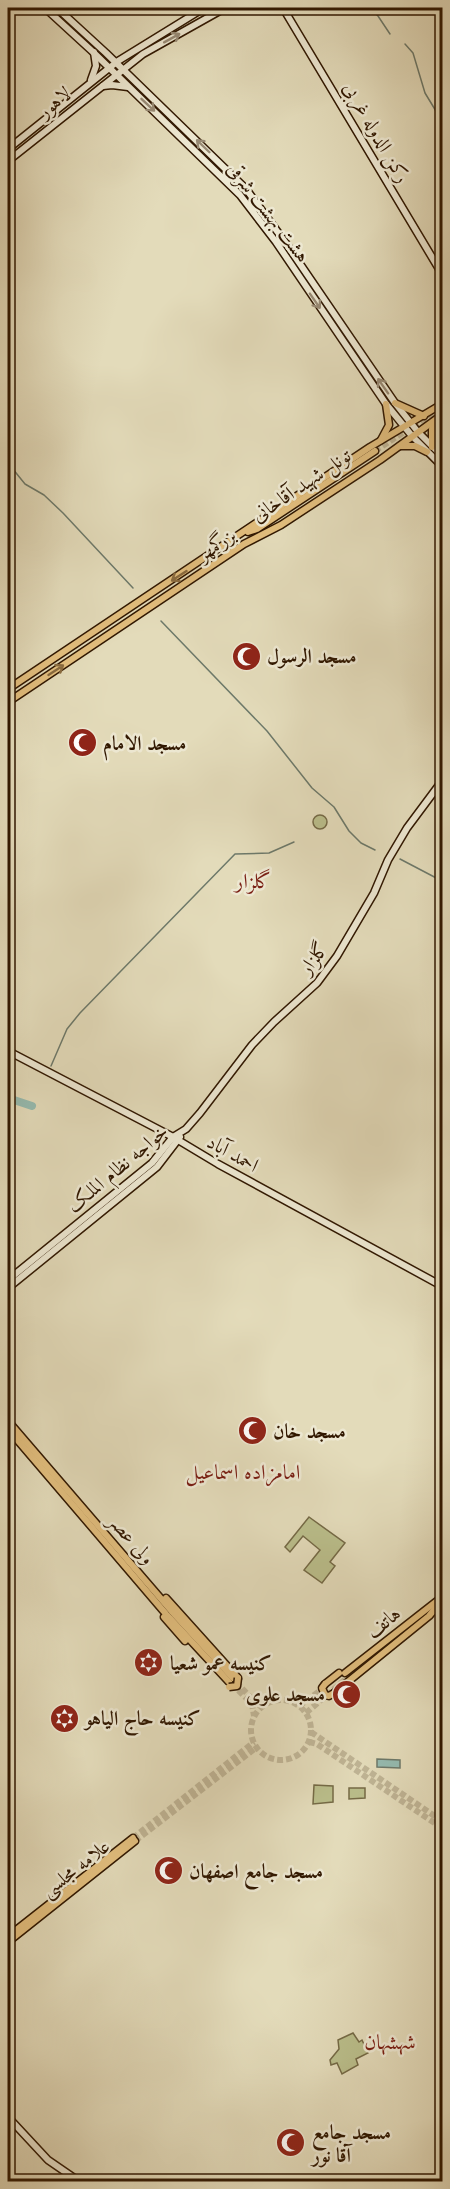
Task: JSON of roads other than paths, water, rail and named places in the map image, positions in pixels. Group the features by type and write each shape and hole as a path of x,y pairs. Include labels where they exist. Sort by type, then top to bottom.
{"main road":[{"name":"هشت بهشت شرقی","path":"45,8 117,74 240,195 276,242 386,404 404,428 442,466"},
{"name":"هشت بهشت شرقی","path":"57,8 116,62 246,189 411,424 442,456"},
{"name":"لاهور","path":"8,149 127,54 204,8"},
{"name":"لاهور","path":"8,161 139,57 225,8"},
{"name":"رکن الدوله غربی","path":"283,8 442,274"},
{"path":"144,43 144,48 148,51"},
{"path":"90,82 96,66 93,52"},
{"path":"106,53 127,54"},
{"path":"133,79 133,71 139,57"},
{"path":"99,87 112,85 128,87"},
{"path":"82,89 88,96"},
{"path":"396,403 424,416"},
{"path":"378,444 389,429 386,404"},
{"name":"بزرگمهر","path":"8,702 244,544 281,525 376,453 378,444 442,404"},
{"path":"432,447 432,429 439,417"},
{"name":"بزرگمهر","path":"8,689 237,537 376,453 397,446 439,417"},
{"path":"397,446 415,446 427,452"},
{"name":"گلزار","path":"183,1131 200,1113 252,1045 325,974 374,893 388,860 407,828 442,781"},
{"name":"احمد آباد","path":"8,1053 161,1136 171,1144"},
{"name":"احمد آباد","path":"8,1053 171,1144 188,1149 442,1287"},
{"path":"183,1131 188,1149"},
{"name":"خواجه نظام الملک","path":"8,1288 121,1192 183,1131"},
{"path":"161,1136 171,1144"},
{"name":"خواجه نظام الملک","path":"121,1192 157,1167 171,1144"},
{"name":"خواجه نظام الملک","path":"8,1280 50,1250"},
{"name":"ولی عصر","path":"8,1421 134,1571"},
{"name":"ولی عصر","path":"8,1429 134,1571"},
{"path":"134,1571 146,1575 232,1681 168,1623 137,1584 134,1571"},
{"name":"هاتف","path":"441,1601 429,1616 334,1693 329,1696 325,1695 322,1688 325,1684 344,1674 441,1601"},
{"name":"علامه مجلسی","path":"8,1937 134,1840 8,1942"},
{"path":"8,2118 48,2160 80,2181"},
{"path":"8,2124 44,2161 72,2181"}],"water":[{"path":"377,1759 400,1760 400,1768 377,1767"}],"waterway":[{"path":"370,8 390,34"},
{"path":"405,44 413,53 425,93 442,121"},
{"path":"8,463 25,484 44,495 63,513 133,588"},
{"path":"161,621 267,731 312,788 334,807 349,831 361,843 375,850"},
{"path":"51,1066 67,1029 80,1013 235,854 269,853 294,842"},
{"path":"400,859 442,881"},
{"path":"8,1098 32,1106"}],"tunnel":[{"path":"375,451 442,407"},
{"path":"306,1713 348,1677"},
{"path":"236,1682 253,1700 265,1705"},
{"path":"232,1684 252,1704 254,1716"},
{"path":"299,1706 325,1687"},
{"path":"281,1700 302,1709 311,1730 302,1751 281,1760 260,1751 251,1730 260,1709 281,1700"},
{"path":"311,1732 442,1821"},
{"path":"133,1838 254,1742"},
{"path":"309,1742 317,1744 442,1828"},
{"path":"135,1841 257,1747"}],"place":[{"name":"مسجد الرسول","path":"246,656"},
{"name":"مسجد الامام","path":"82,743"},
{"name":"مسجد خان","path":"252,1431"},
{"name":"کنیسه عمو شعیا","path":"149,1663"},
{"name":"مسجد علوی","path":"346,1694"},
{"name":"کنیسه حاج الیاهو","path":"64,1718"},
{"name":"مسجد جامع اصفهان","path":"168,1871"},
{"name":"مسجد جامع آقا نور","path":"291,2143"}],"district":[{"name":"گلزار","path":"253,881"},
{"name":"امامزاده اسماعیل","path":"243,1472"},
{"name":"شهشهان","path":"390,2042"}]}
